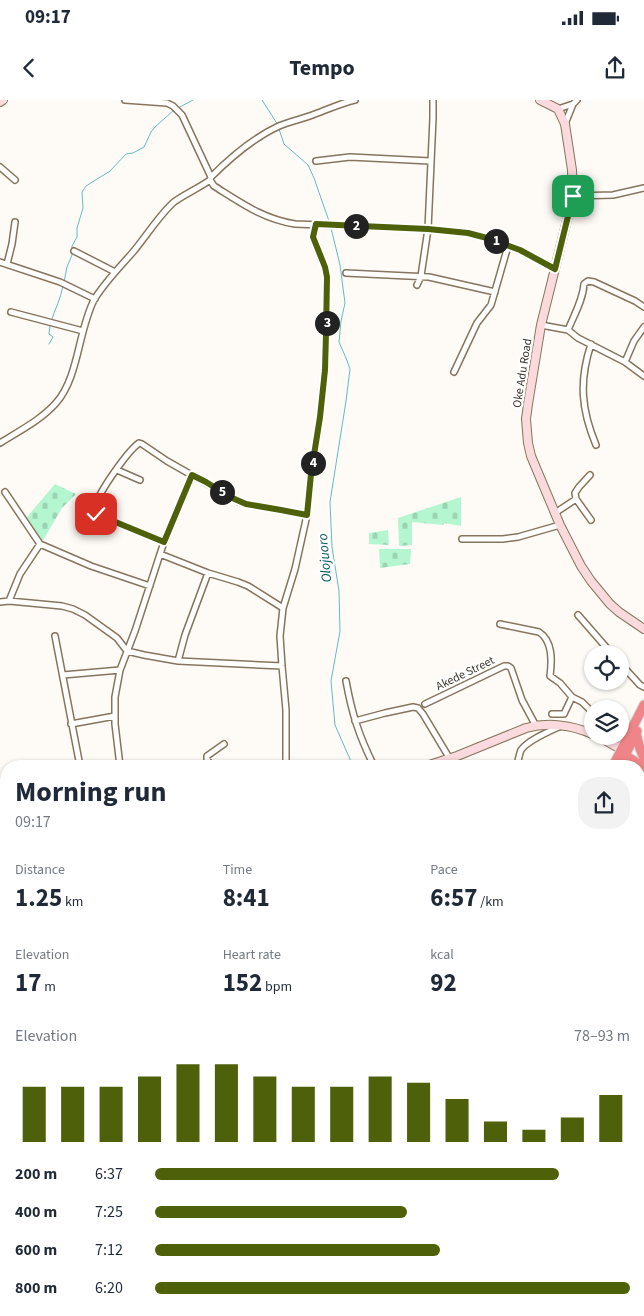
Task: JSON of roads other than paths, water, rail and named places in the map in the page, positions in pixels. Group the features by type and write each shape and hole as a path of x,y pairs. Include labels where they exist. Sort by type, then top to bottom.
{"highway":[{"path":"615,760 618,747 644,705"},
{"path":"618,747 636,733 644,717"},
{"path":"636,733 640,749 640,760"},
{"path":"618,747 636,760"},
{"path":"618,747 619,760"}],"street":[{"path":"125,100 167,103 178,110 214,186 255,211 271,218 295,224 428,229 468,233 520,250 555,269"},
{"path":"0,443 46,412 63,394 70,379 83,331 95,299 115,272 173,203 211,179 235,154 270,130 336,105 355,100"},
{"path":"417,285 421,276 428,229 433,100"},
{"path":"540,100 558,109 575,102"},
{"path":"565,124 575,102"},
{"name":"Oke Adu Road","path":"558,109 565,124 572,170 573,196 541,325 528,404 526,431 531,456 555,513 581,566 601,595 619,612 644,629"},
{"path":"316,161 350,157 430,161"},
{"path":"0,167 15,180"},
{"path":"573,196 613,195 644,188"},
{"path":"7,264 15,222"},
{"path":"286,760 286,710 280,636 283,608 295,569 307,515 320,417 326,352 327,277 313,237 319,224"},
{"path":"454,372 477,324 491,305 508,246"},
{"path":"74,251 115,272"},
{"path":"0,262 67,284 95,299"},
{"path":"346,273 429,277 495,292"},
{"path":"568,330 580,302 584,284 588,281 627,297 644,307"},
{"path":"11,312 83,331"},
{"path":"541,325 568,330 578,338 625,362 644,376"},
{"path":"625,362 634,341 644,327"},
{"path":"591,344 584,371 583,399 589,428 596,445"},
{"path":"164,542 95,512 95,506 101,493 116,470 139,444 142,444 230,497 246,504 307,515"},
{"path":"116,470 140,480"},
{"path":"119,760 115,697 120,670 135,631 164,542 192,475"},
{"path":"590,475 574,494 591,520"},
{"path":"5,492 40,544 91,566 150,586"},
{"path":"555,513 576,499"},
{"path":"462,539 518,537 560,524"},
{"path":"9,601 20,574 40,544"},
{"path":"160,554 248,586 283,608"},
{"path":"178,661 185,635 208,572"},
{"path":"0,602 9,601 62,606 73,609 85,615 117,638 127,651 144,656 178,661 282,666"},
{"path":"578,615 604,645"},
{"path":"500,624 538,632 543,635 552,657 550,676 560,683 572,697 584,704"},
{"path":"55,636 79,760"},
{"name":"Akede Street","path":"425,704 504,666 508,666 511,668 522,700 536,726"},
{"path":"62,675 120,670"},
{"path":"629,672 644,687"},
{"path":"346,681 354,721 371,760"},
{"path":"552,714 564,714 572,697"},
{"path":"354,721 413,707 418,708 450,759"},
{"path":"71,724 115,716"},
{"path":"447,760 526,728 547,725 575,728 584,731"},
{"path":"519,760 524,747 538,737 561,726"},
{"path":"208,760 207,756 224,744"}],"waterway":[{"path":"178,108 193,100"},
{"name":"Olojuoro","path":"262,100 278,125"},
{"path":"64,282 83,208 82,192 86,186 110,171 126,154 133,153 144,147 155,127 174,110"},
{"name":"Olojuoro","path":"279,129 284,144 308,165 330,224"},
{"name":"Olojuoro","path":"331,228 340,265 345,303 339,342 350,369 330,502 332,547 339,591 340,631 331,681 335,725 350,760"},
{"path":"51,322 63,286"},
{"path":"49,344 53,337 49,334 50,326"}]}
